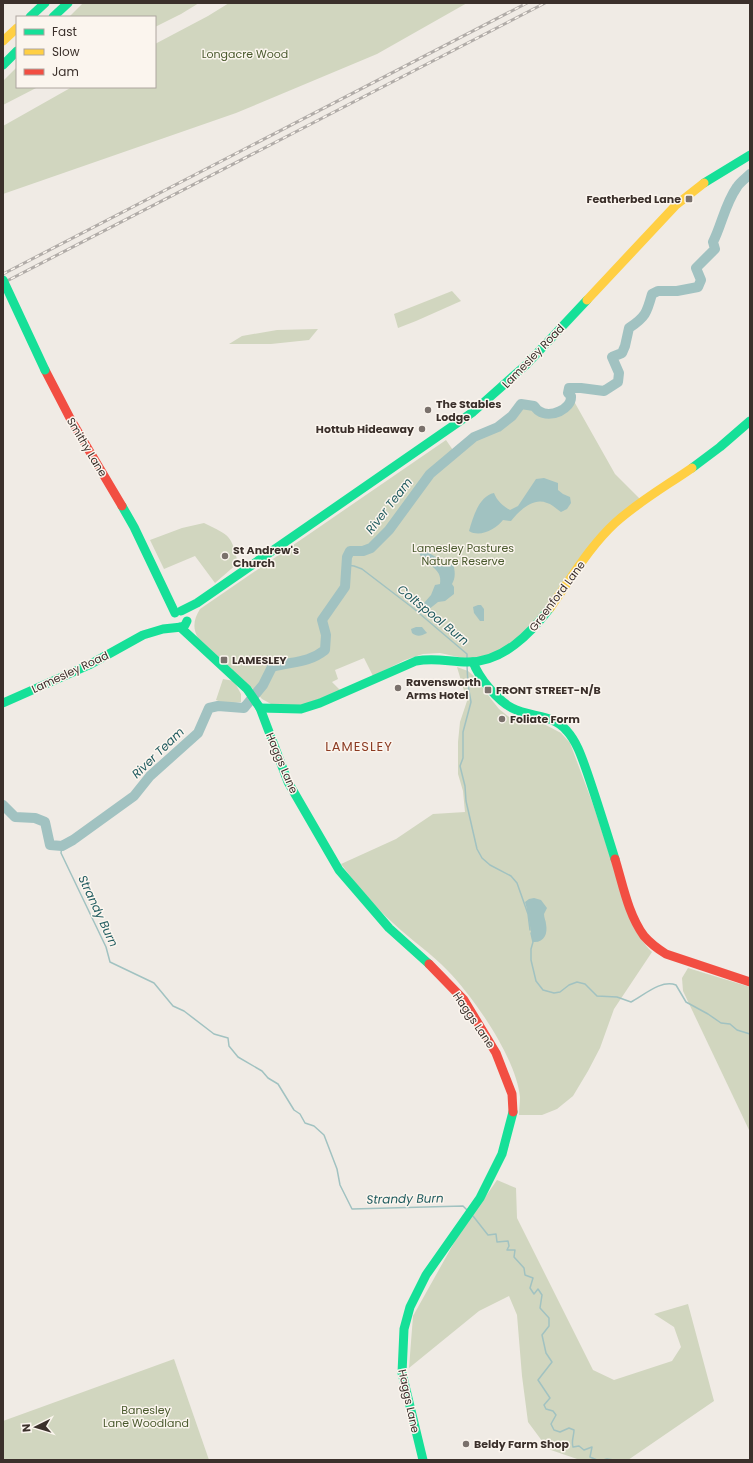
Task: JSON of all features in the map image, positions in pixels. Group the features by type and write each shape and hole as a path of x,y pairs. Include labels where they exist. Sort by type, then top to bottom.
{"main road":[{"path":"31,16 45,3"},
{"path":"55,16 68,3"},
{"path":"3,41 16,29"},
{"path":"3,65 16,52"},
{"name":"Lamesley Road","path":"3,702 85,667 136,638 180,620 197,603 473,412 501,389 527,364 676,205 701,185 750,155"},
{"name":"Smithy Lane","path":"3,280 71,420 134,527 180,620"},
{"name":"Greenford Lane","path":"259,706 301,709 320,703 428,657 438,657 462,662 473,662 490,658 504,652 528,634 541,621 599,539 616,523 668,483 702,461 750,421"},
{"name":"Haggs Lane","path":"180,620 193,638 247,689 259,706 288,782 339,870 390,928 435,969 464,1000 496,1053 512,1094 513,1114 502,1154 480,1198 426,1274 410,1307 404,1329 402,1373 423,1460"},
{"path":"473,662 476,670 496,696 512,708 556,721 567,731 574,741 595,794 626,896 636,923 645,938 666,954 750,982"}],"green space":[{"path":"83,3 199,3 156,26 156,16 70,16"},
{"name":"Longacre Wood","path":"229,3 467,3 377,54 236,113 3,194 3,126 70,88 156,88 156,43"},
{"path":"16,68 16,88 36,88 3,105 3,81"},
{"path":"452,291 461,301 398,328 394,314"},
{"path":"318,329 309,340 271,344 229,344 242,336 277,330"},
{"name":"Lamesley Pastures Nature Reserve","path":"571,396 615,474 643,502 616,523 541,621 490,658 463,658 440,653 423,654 405,660 373,676 364,658 335,670 338,679 332,682 341,691 300,706 271,704 262,699 198,638 194,623 200,609 446,440 455,453 474,437 498,427 512,416 521,404 534,406 539,411 550,414 568,405 571,401"},
{"path":"204,523 228,537 233,546 238,563 215,583 195,556 164,569 150,540 182,528"},
{"path":"457,667 468,671 475,677 499,709 509,717 523,718 542,723 561,733 570,743 594,807 632,924 641,939 652,952 614,1009 600,1048 573,1096 557,1109 542,1115 519,1115 520,1097 511,1065 503,1047 482,1013 448,971 386,916 353,880 341,864 396,839 433,814 465,812 463,791 458,774 458,742 460,722 467,701"},
{"path":"223,679 234,681 241,694 241,702 226,704 216,700"},
{"path":"688,968 750,987 750,1132 683,991 682,978"},
{"path":"497,1180 516,1188 517,1218 593,1370 614,1380 672,1361 681,1347 674,1327 654,1314 688,1304 714,1401 628,1460 580,1460 548,1449 528,1422 522,1376 517,1315 509,1296 479,1311 409,1368 413,1316 455,1241"},
{"name":"Banesley Lane Woodland","path":"174,1359 209,1460 3,1460 3,1421"}],"water":[{"path":"544,478 558,483 558,490 570,497 571,503 567,509 561,512 549,504 542,502 532,503 522,509 511,521 503,520 488,532 478,534 469,531 477,508 484,498 494,493 500,503 510,510 518,506 536,479"},
{"path":"421,545 431,554 453,563 455,571 452,584 454,587 454,594 445,601 438,602 428,610 425,608 424,603 431,595 435,585 440,584 440,578 436,570 425,561 419,553 418,546"},
{"path":"481,605 484,609 484,621 480,621 474,613 473,607"},
{"path":"422,627 427,633 419,636 412,633 411,629"},
{"path":"534,898 541,900 547,908 544,914 546,934 540,941 537,942 533,942 525,902"}],"waterway":[{"name":"River Team","path":"3,805 15,817 35,818 45,822 50,845 62,846 73,840 134,796 150,776 198,733 209,708 218,706 244,708 263,685 272,667 306,660 325,650 326,635 322,620 345,587 347,557 350,551 363,551 371,548 389,530 430,474 474,437 498,427 512,416 521,404 534,406 538,411 544,413 554,413 564,409 568,405 571,396 568,393 569,388 604,391 618,382 619,373 612,357 622,353 629,328 639,321 645,314 652,294 658,291 677,291 698,287 701,280 696,268 715,249 713,242 729,200 738,185 750,174"},
{"name":"Coltspool Burn","path":"346,565 362,569 413,608 467,654 467,659"},
{"name":"Coltspool Burn","path":"467,665 471,702 463,732 463,758 460,766 477,849 482,858 490,865 511,876 517,883 528,914 530,930"},
{"name":"Strandy Burn","path":"62,846 61,853 106,947 110,962 154,983 173,1006 184,1011 214,1034 228,1038 229,1046 238,1057 262,1071 268,1078 278,1084 294,1110 300,1114 305,1123 314,1126 324,1135 337,1169 340,1185 352,1209 463,1206 467,1210"},
{"name":"Coltspool Burn","path":"531,933 533,942 531,949 531,960 536,981 543,990 554,993 560,992 569,985 577,982 585,984 597,996 617,997 631,1002 658,986 664,984 676,985 686,1002 721,1023 730,1024 737,1030 750,1034"},
{"name":"Strandy Burn","path":"473,1216 488,1235 496,1234 497,1242 508,1241 509,1246 507,1250 515,1250 514,1257 524,1268 525,1275 533,1278 530,1288 534,1294 538,1289 542,1295 540,1308 549,1318 549,1326 542,1335 546,1353 552,1362 538,1380 550,1398 544,1405 546,1409 553,1411 556,1415 551,1424 554,1430 560,1432 569,1428 574,1430 572,1443 573,1447 579,1446 584,1450 592,1447 590,1457 597,1460"},
{"name":"Strandy Burn","path":"603,1460 614,1460"}],"railway":[{"path":"3,274 527,3"},
{"path":"3,283 545,3"}],"traffic: fast":[{"path":"31,16 45,3"},
{"path":"54,16 68,3"},
{"path":"3,65 16,52"},
{"path":"704,183 750,155"},
{"path":"3,280 45,370"},
{"path":"181,611 197,603 473,412 527,364 587,300"},
{"path":"692,468 720,447 750,421"},
{"path":"122,506 134,527 175,613"},
{"path":"260,708 301,709 320,703 416,661 436,660 468,662 481,661 493,657 515,645 534,627 550,608"},
{"path":"3,703 89,665 143,635 163,629 182,627 187,621"},
{"path":"180,627 247,689 260,708 288,782 339,870 389,928 429,964"},
{"path":"473,662 489,688 500,700 519,711 555,721 571,735 583,761 615,859"},
{"path":"423,1460 402,1373 404,1329 410,1307 426,1275 480,1198 502,1154 513,1112"}],"traffic: slow":[{"path":"3,41 16,29"},
{"path":"587,300 676,205 704,183"},
{"path":"550,608 597,542 615,523 643,501 692,468"}],"traffic: jam":[{"path":"45,370 71,420 122,506"},
{"path":"615,859 630,909 638,927 649,941 666,954 750,982"},
{"path":"429,964 464,1000 496,1053 512,1094 513,1112"}],"place":[{"name":"Featherbed Lane","path":"689,199"},
{"name":"The Stables Lodge","path":"428,410"},
{"name":"Hottub Hideaway","path":"422,429"},
{"name":"St Andrew's Church","path":"225,556"},
{"name":"LAMESLEY","path":"224,660"},
{"name":"Ravensworth Arms Hotel","path":"398,688"},
{"name":"FRONT STREET-N/B","path":"488,690"},
{"name":"Foliate Form","path":"502,719"},
{"name":"Beldy Farm Shop","path":"466,1444"}],"district":[{"name":"LAMESLEY","path":"359,746"}]}
